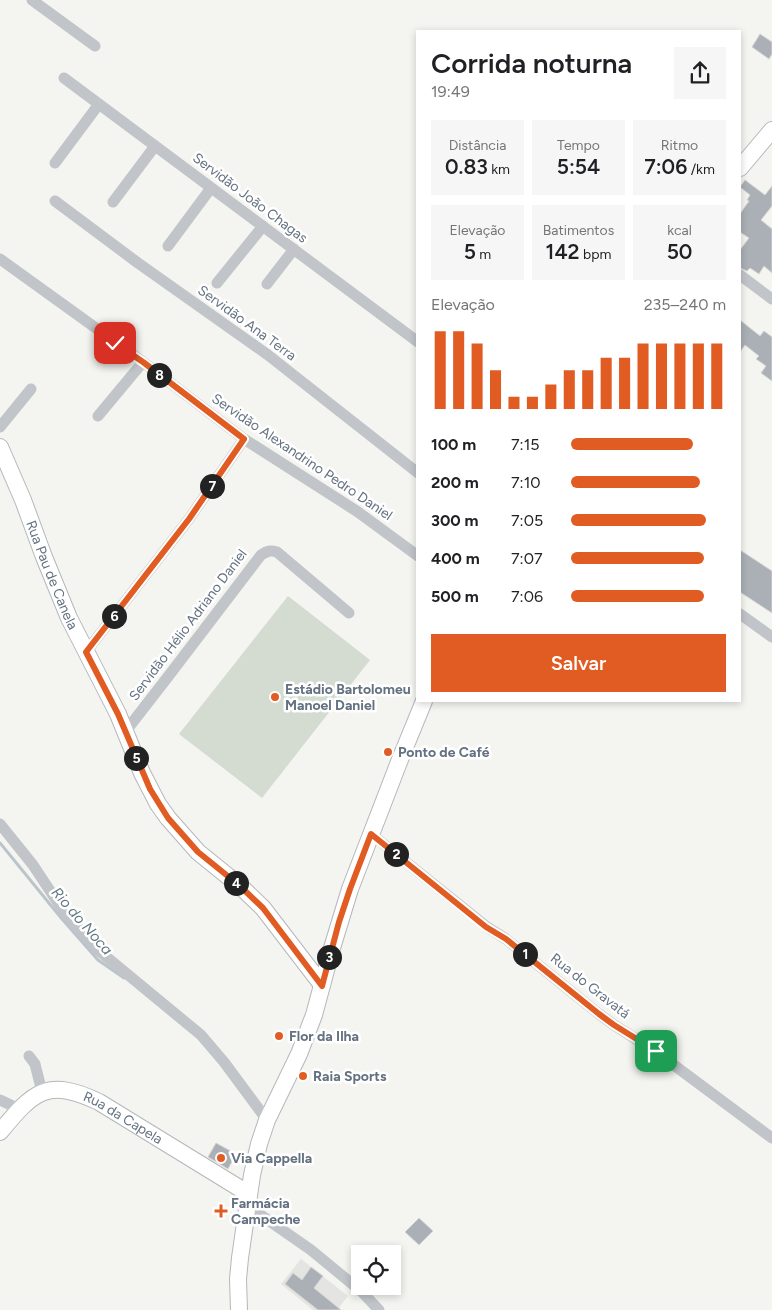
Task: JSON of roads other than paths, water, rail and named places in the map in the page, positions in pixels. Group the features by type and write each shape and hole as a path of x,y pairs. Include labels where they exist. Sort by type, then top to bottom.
{"main road":[{"path":"741,167 772,130"},
{"name":"Rua Pau de Canela","path":"0,447 24,500 60,597 118,714 150,789 168,818 198,852 240,886 263,908 322,986"},
{"path":"239,1310 239,1265 252,1175 259,1144 267,1120 299,1054 314,1015 334,939 350,889 424,702"},
{"name":"Rua da Capela","path":"42,1092 63,1090 74,1092 99,1102 249,1200"},
{"path":"0,1132 26,1102 42,1092"}],"street":[{"path":"32,0 95,46"},
{"name":"Servidão João Chagas","path":"64,78 416,340"},
{"path":"55,164 99,104"},
{"path":"113,202 155,146"},
{"path":"168,246 211,188"},
{"name":"Servidão Ana Terra","path":"55,201 152,273 268,355 416,471"},
{"path":"217,283 263,226"},
{"path":"267,284 294,249"},
{"name":"Servidão Alexandrino Pedro Daniel","path":"0,259 143,362 244,439 358,512 416,555"},
{"path":"741,276 772,299"},
{"path":"98,416 143,362"},
{"path":"0,427 31,389"},
{"path":"86,652 189,519 244,439"},
{"name":"Servidão Hélio Adriano Daniel","path":"125,732 261,555 266,552 271,550 277,552 350,613"},
{"path":"741,615 772,637"},
{"path":"0,824 33,865 64,912 83,935 98,950 201,1035 215,1050 267,1120"},
{"name":"Rua do Gravatá","path":"371,834 486,927 506,939 599,1014 663,1057 772,1138"},
{"path":"29,1056 34,1064 42,1092"},
{"path":"0,1100 19,1109"},
{"name":"Rua da Capela","path":"249,1200 362,1292 379,1310"}],"waterway":[{"name":"Rio do Noca","path":"0,843 98,960 124,978"}],"place":[{"name":"Estádio Bartolomeu Manoel Daniel","path":"275,697"},
{"name":"Ponto de Café","path":"388,752"},
{"name":"Flor da Ilha","path":"279,1036"},
{"name":"Raia Sports","path":"303,1076"},
{"name":"Via Cappella","path":"221,1158"},
{"name":"Farmácia Campeche","path":"221,1211"}]}
